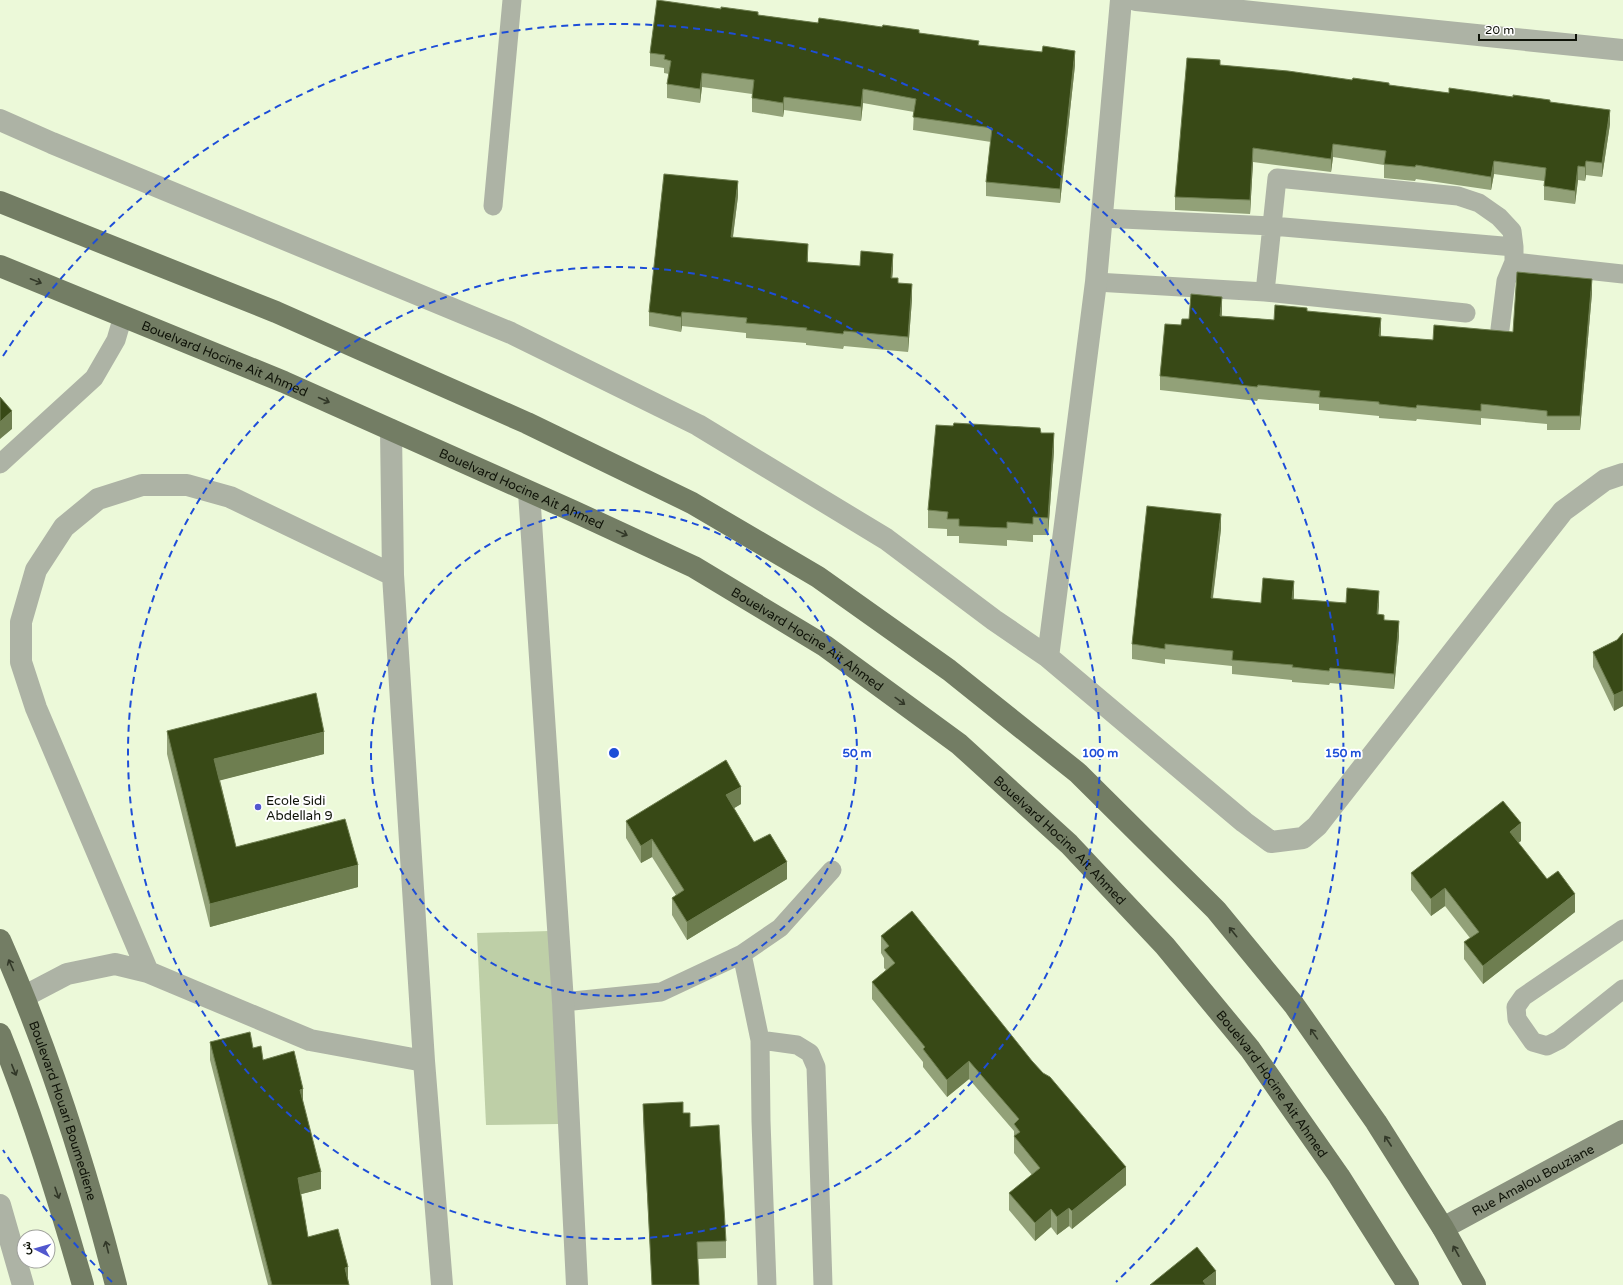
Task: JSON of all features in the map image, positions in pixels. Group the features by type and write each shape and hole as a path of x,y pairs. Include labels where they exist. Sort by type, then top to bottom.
{"main road":[{"path":"0,202 276,312 528,423 692,503 818,577 949,670 1078,773 1216,910 1294,1005 1376,1122 1443,1228 1475,1285"},
{"name":"Bouelvard Hocine Ait Ahmed","path":"0,266 284,382 694,567 825,646 964,749 1069,844 1165,946 1250,1049 1339,1176 1408,1285"},
{"name":"Boulevard Houari Boumediene","path":"0,940 25,996 64,1108 99,1216 116,1285"},
{"path":"0,1034 18,1080 61,1205 83,1285"}],"street":[{"path":"1048,657 1096,282 1121,0"},
{"path":"1136,0 1623,50"},
{"path":"0,120 59,146 511,333 698,426 886,539 994,620 1048,657 1244,822 1271,842 1302,838 1317,826 1563,511 1605,480 1623,474"},
{"path":"391,430 393,575 424,1061 442,1285"},
{"path":"148,972 36,708 21,662 20,622 36,570 64,527 98,499 142,485 187,485 230,497 393,575"},
{"path":"530,492 563,1002 577,1285"},
{"path":"25,996 67,974 115,964 148,972 310,1040 424,1061"},
{"name":"Rue Amalou Bouziane","path":"1443,1228 1623,1131"},
{"path":"0,1204 23,1285"}],"lane":[{"path":"493,206 512,0"},
{"path":"1266,292 1277,178 1458,196 1479,204 1498,217 1512,231 1514,255 1506,281 1500,329"},
{"path":"1101,218 1272,226 1514,255 1623,274"},
{"path":"1096,282 1266,292 1466,313"},
{"path":"0,464 82,391 94,378 116,340 123,316"},
{"path":"563,1002 661,992 742,954 780,928 832,870"},
{"path":"1623,929 1524,997 1516,1007 1517,1019 1533,1042 1547,1046 1558,1040 1623,990"},
{"path":"742,954 760,1040 761,1121 767,1285"},
{"path":"760,1040 797,1045 810,1053 816,1067 823,1285"}],"green space":[{"path":"549,931 559,1124 486,1125 477,933"}],"building":[{"path":"657,0 721,9 721,7 758,12 758,15 818,23 819,18 882,27 883,25 919,30 919,33 979,41 978,45 1042,52 1043,46 1075,51 1060,189 986,182 992,128 913,117 916,99 863,89 861,107 784,97 783,103 752,98 754,80 702,73 700,89 667,84 671,61 664,59 665,55 650,53"},
{"path":"1187,58 1220,60 1220,65 1288,71 1352,80 1353,78 1389,83 1389,85 1449,93 1449,88 1513,97 1513,95 1550,100 1550,102 1610,110 1602,163 1586,161 1585,167 1578,166 1575,191 1544,186 1546,168 1494,161 1491,177 1416,165 1415,167 1384,164 1386,151 1333,144 1331,159 1253,148 1250,200 1175,197"},
{"path":"664,174 738,181 731,237 808,244 807,262 860,266 861,251 893,254 891,278 898,278 898,283 912,284 908,337 844,331 843,334 806,330 807,328 746,323 747,318 682,312 681,317 649,312"},
{"path":"1517,272 1592,279 1580,416 1547,416 1547,411 1481,404 1481,411 1417,405 1416,408 1379,404 1379,402 1319,397 1320,391 1258,385 1257,387 1160,376 1165,324 1181,325 1182,319 1189,319 1191,294 1222,297 1220,316 1274,320 1275,305 1307,308 1307,311 1381,318 1379,336 1433,340 1434,325 1513,332"},
{"path":"0,397 12,411 0,422"},
{"path":"954,423 1040,428 1041,433 1054,433 1048,518 1033,517 1033,524 1007,522 1007,528 959,526 959,519 947,519 948,512 928,510 936,425 953,426"},
{"path":"1147,506 1221,514 1211,598 1261,603 1263,578 1294,581 1292,599 1346,603 1347,588 1379,591 1377,614 1384,615 1384,620 1399,621 1394,674 1330,668 1329,671 1292,667 1293,665 1232,660 1233,651 1165,644 1165,649 1132,644"},
{"path":"1623,633 1623,691 1614,695 1593,652 1617,640"},
{"path":"316,693 324,732 214,759 236,847 345,819 358,865 210,904 167,731"},
{"path":"726,760 741,787 726,795 754,842 770,834 787,862 687,922 672,898 684,890 652,839 641,846 626,821"},
{"path":"1503,801 1521,823 1510,832 1547,879 1558,871 1575,894 1483,966 1464,942 1479,932 1445,888 1431,899 1411,873"},
{"path":"912,911 1032,1061 1043,1073 1050,1077 1126,1167 1072,1211 1069,1208 1057,1217 1051,1209 1035,1223 1009,1193 1040,1168 1014,1136 1020,1132 1014,1124 1019,1119 969,1061 947,1080 923,1049 925,1047 872,982 895,963 884,950 889,946 881,936"},
{"path":"250,1032 253,1048 261,1046 263,1060 294,1051 303,1089 300,1090 321,1172 298,1178 308,1237 338,1229 348,1267 345,1268 349,1285 272,1285 210,1042"},
{"path":"683,1102 683,1113 690,1113 690,1127 719,1125 726,1241 697,1242 699,1285 652,1285 643,1104"},
{"path":"1197,1247 1216,1271 1203,1281 1206,1285 1150,1285"}],"place":[{"name":"Ecole Sidi Abdellah 9","path":"258,807"}]}
